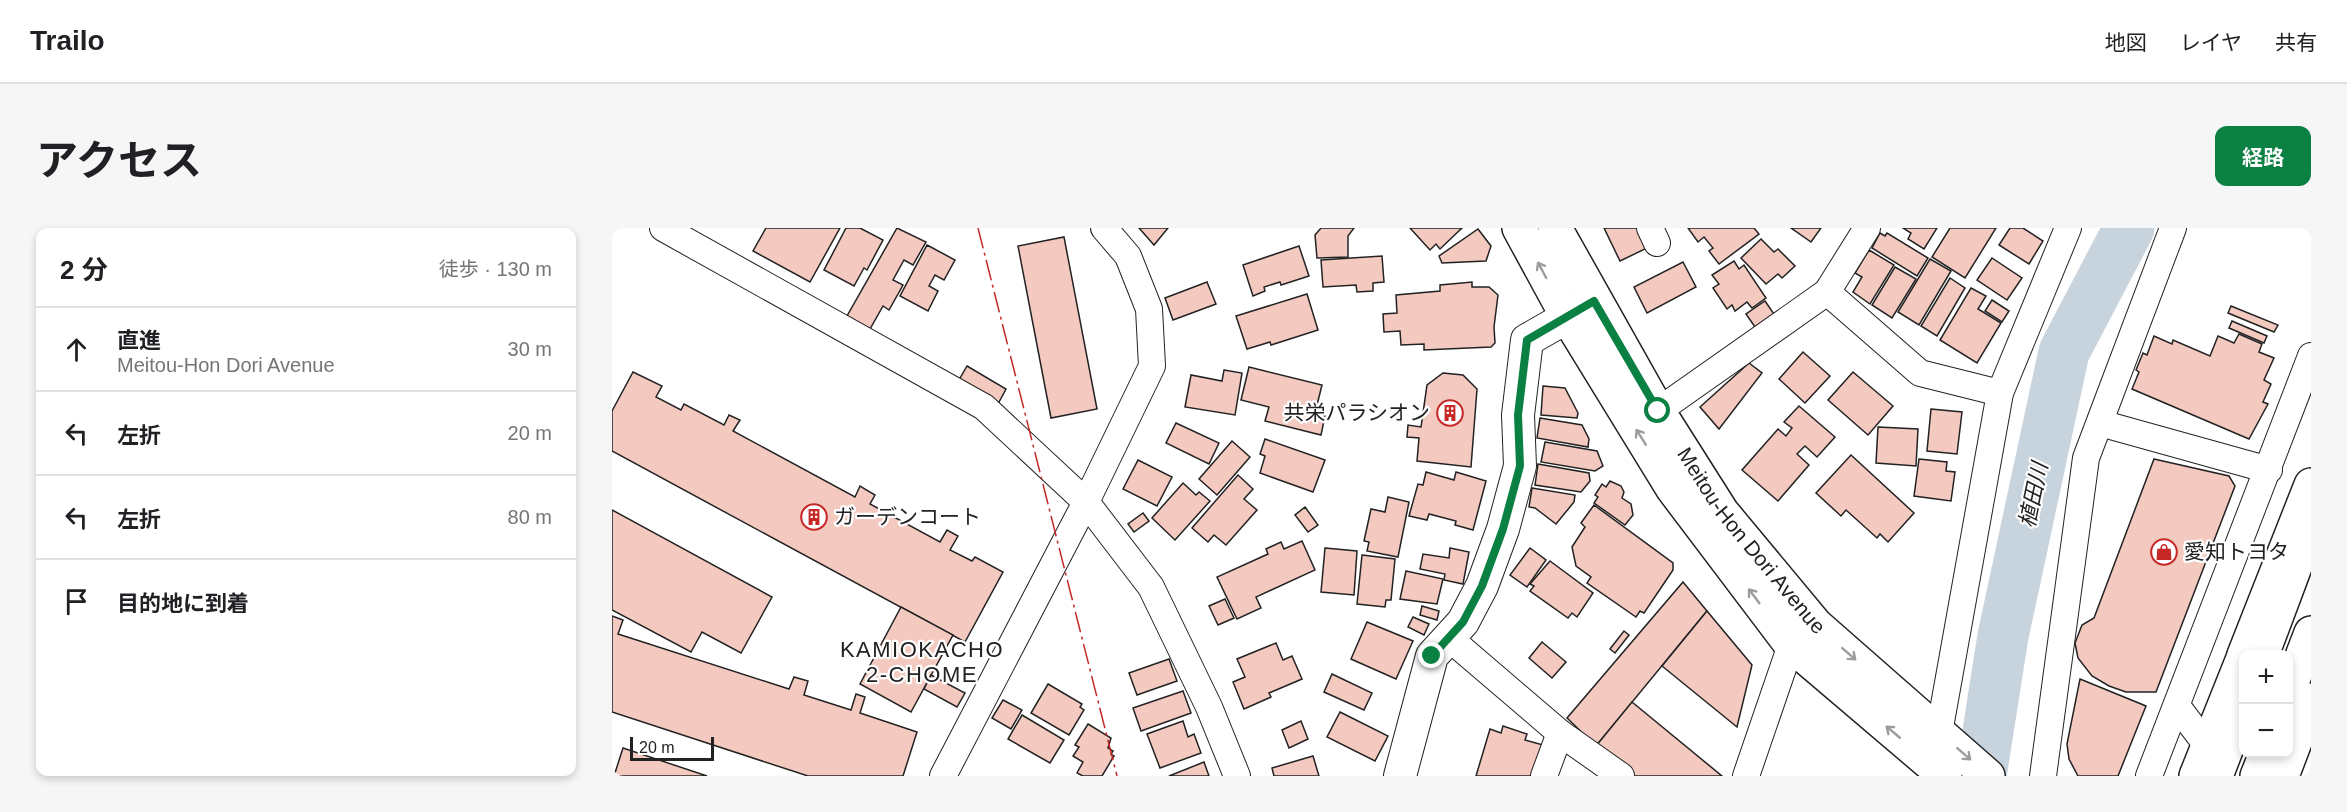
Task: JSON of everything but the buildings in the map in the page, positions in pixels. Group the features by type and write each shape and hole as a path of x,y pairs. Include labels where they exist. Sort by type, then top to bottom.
{"main road":[{"name":"Meitou-Hon Dori Avenue","path":"1519,228 1658,411 1722,512 1816,625 1988,776"},
{"name":"Meitou-Hon Dori Avenue","path":"1555,228 1581,310 1673,489 1791,645 1939,774"},
{"path":"2246,650 2311,485"},
{"path":"2264,650 2311,525"},
{"path":"2293,682 2311,633"},
{"path":"2207,766 2239,670"},
{"path":"2282,776 2311,700"},
{"path":"2207,766 2243,704"},
{"path":"2257,776 2264,758"}],"street":[{"path":"663,228 984,406 1086,502 1151,587 1209,707 1237,776"},
{"path":"942,776 1086,502 1152,366 1149,309 1128,256 1104,228"},
{"path":"1658,411 1827,292 1867,228"},
{"path":"1939,733 2000,393 2068,228"},
{"path":"2043,776 2086,458 2173,228"},
{"path":"1827,292 1920,373 2000,393"},
{"path":"1400,776 1432,656 1463,622 1482,586 1506,518 1520,466 1518,415 1527,340 1581,310"},
{"path":"2149,776 2269,470 2311,356"},
{"path":"2100,423 2269,470"},
{"path":"1449,638 1560,733 1621,776"},
{"path":"1746,776 1791,645"},
{"path":"2177,706 2207,766"},
{"path":"1544,776 1560,733"}],"waterway":[{"name":"植田川","path":"1981,776 2003,636 2064,352 2129,228"}],"power":[{"path":"978,228 1117,776"}],"place":[{"name":"共栄パラシオン","path":"1450,413"},
{"name":"ガーデンコート","path":"814,517"},
{"name":"愛知トヨタ","path":"2164,552"}],"district":[{"name":"KAMIOKACHO 2-CHOME","path":"922,662"}],"route":[{"path":"1432,656 1463,622 1482,586 1503,529 1520,466 1518,415 1527,340 1594,301 1658,411"}]}
